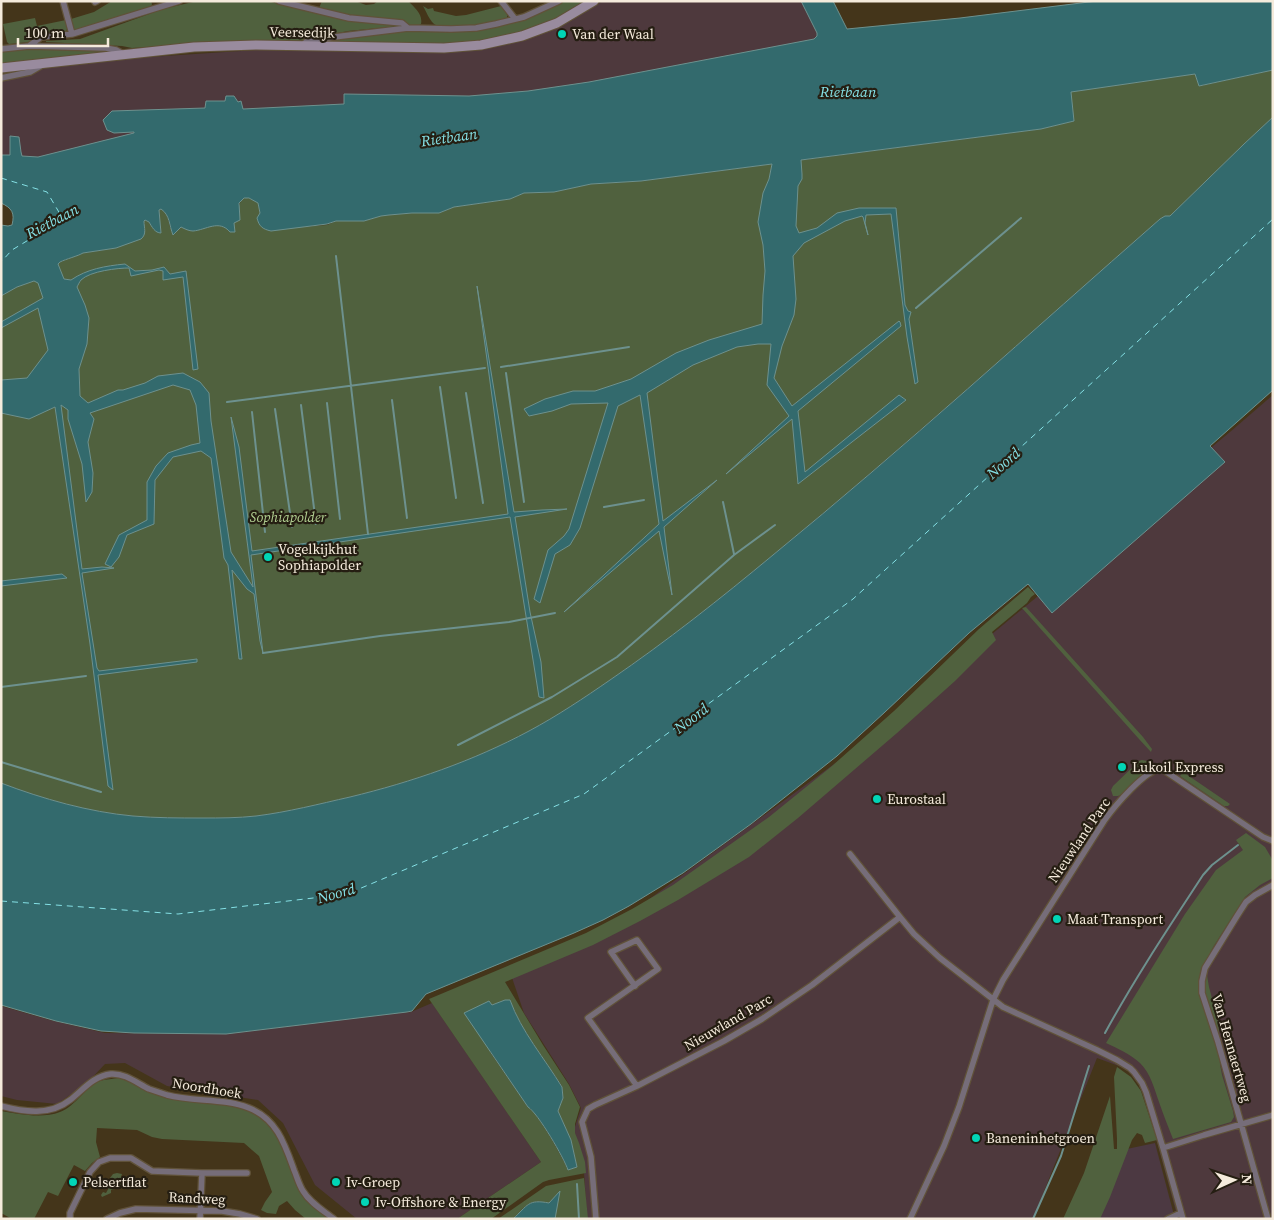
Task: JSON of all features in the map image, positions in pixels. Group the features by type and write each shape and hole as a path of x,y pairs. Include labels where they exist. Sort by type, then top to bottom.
{"main road":[{"name":"Veersedijk","path":"1,68 194,47 256,45 444,48 481,45 531,33 557,22 594,1"}],"street":[{"path":"63,1 72,34"},
{"path":"154,1 157,8"},
{"path":"29,46 41,37 72,34 179,1"},
{"path":"279,1 349,18 402,23 408,28"},
{"path":"501,1 515,19"},
{"path":"301,46 306,42 318,39 408,28 476,28 515,19 559,1"},
{"path":"1,48 29,46 106,48 124,54"},
{"path":"1,78 30,72 47,63"},
{"name":"Nieuwland Parc","path":"910,1219 944,1146 959,1107 993,1000 1003,980 1104,821 1120,801 1148,774 1155,770 1166,770 1263,837 1273,841"},
{"path":"850,854 914,934 940,958 1003,1008 1097,1050 1130,1068 1142,1083 1164,1148 1182,1216 1168,1219"},
{"name":"Van Hennaertweg","path":"1268,1219 1242,1124 1202,993 1202,981 1205,968 1246,902 1273,885"},
{"name":"Nieuwland Parc","path":"596,1219 591,1157 582,1122 588,1109 724,1041 762,1019 812,985 900,917"},
{"path":"634,986 611,952 638,940 658,969 634,986 588,1018 637,1086"},
{"name":"Noordhoek","path":"1,1106 22,1110 50,1111 63,1105 92,1081 102,1076 113,1074 125,1076 151,1090 169,1096 237,1104 259,1113 275,1127 281,1136 303,1192 334,1219"},
{"name":"Van Hennaertweg","path":"1164,1148 1273,1115"},
{"path":"70,1219 70,1213 90,1172 99,1162 110,1158 131,1158 152,1171 247,1173"},
{"path":"200,1219 202,1173"},
{"name":"Randweg","path":"107,1219 136,1209 222,1211 257,1219"}],"shaded area":[{"path":"603,1 804,1 823,38 586,89 1,171 1,74 89,61 544,31"},
{"path":"1273,395 1273,1219 1178,1219 1138,1073 1097,1058 1033,1219 587,1219 584,1172 574,1130 581,1108 569,1084 524,1013 509,969 622,919 845,756 1038,596 1036,593"},
{"path":"432,1003 541,1162 457,1219 357,1219 315,1185 283,1123 258,1100 167,1086 125,1063 105,1064 86,1084 57,1104 17,1100 1,1096 1,1006 105,1033 226,1034 411,1012"},
{"path":"1155,1143 1175,1219 1079,1219 1108,1153"}],"green space":[{"path":"112,1 151,1 152,4 151,7 76,31 74,30 71,19 94,12"},
{"path":"197,1 267,1 348,20 400,26 348,31 284,44 223,42 132,48 46,42 80,39 163,9"},
{"path":"322,1 355,1 366,5 374,4 378,1 408,1 420,14 421,24 418,26 409,25 404,20 356,17 319,8"},
{"path":"563,1 589,1 547,24 494,40 448,45 324,43 324,41 394,32 473,31 544,11"},
{"path":"423,6 428,9 433,8 434,11 456,16 501,6 507,18 476,26 440,26 435,25"},
{"path":"35,18 37,26 66,20 66,32 39,35 29,42 9,44 7,42 3,24"},
{"path":"35,49 106,52 1,64 1,52"},
{"name":"Sophiapolder","path":"1273,70 1273,117 1170,216 1160,219 919,431 733,588 631,665 539,725 486,752 442,770 396,785 292,810 256,816 176,818 116,814 66,804 1,783 1,296 17,287 34,281 60,262 83,253 116,248 145,231 145,220 161,233 159,210 161,209 168,219 170,227 176,232 181,227 193,229 213,225 225,227 230,231 241,200 245,198 252,199 258,203 260,213 301,227 327,225 336,221 364,221 389,215 439,213 454,207 510,199 524,193 554,192 591,184 641,181 1041,129 1074,121 1070,92 1195,74 1200,86"},
{"path":"1028,587 1035,594 992,632 996,640 955,681 798,818 749,857 640,921 593,945 505,982 569,1085 580,1107 575,1124 575,1133 585,1162 586,1173 543,1182 491,1219 457,1219 541,1162 429,999 586,933 673,885 769,817 832,766 894,711 979,629","holes":["510,1000 527,1034 562,1086 563,1098 558,1111 571,1140 577,1167 568,1170 544,1126 528,1107 490,1052 492,1005"]},
{"path":"1026,607 1143,737 1152,749 1151,752 1022,608"},
{"path":"1142,760 1147,761 1148,767 1146,771 1122,794 1113,796 1111,790 1113,786"},
{"path":"1183,772 1230,804 1224,806 1180,776"},
{"path":"1246,833 1265,847 1273,858 1273,878 1260,885 1245,897 1211,951 1207,975 1218,1021 1222,1075 1234,1117 1231,1122 1173,1139 1152,1081 1144,1067 1128,1054 1106,1043 1185,914 1216,870 1243,850 1236,840"},
{"path":"1117,1067 1131,1077 1141,1091 1157,1140 1145,1143 1142,1135 1137,1133 1132,1140 1100,1219 1063,1219 1084,1173 1110,1096 1114,1149 1117,1149 1114,1077"},
{"path":"119,1078 169,1097 233,1106 257,1114 273,1128 285,1149 299,1189 305,1198 314,1208 330,1219 306,1219 287,1201 279,1206 276,1214 261,1210 272,1192 259,1156 244,1143 162,1139 152,1137 137,1130 97,1128 96,1142 100,1157 85,1171 74,1165 58,1196 48,1192 34,1219 12,1219 1,1213 1,1111 30,1115 53,1114 66,1109 102,1080"},
{"path":"113,1174 122,1174 121,1177 128,1181 130,1179 131,1187 129,1188 127,1185 111,1190 111,1193 102,1197 101,1195 103,1192 106,1193 113,1180 110,1178"},
{"path":"584,1178 588,1219 555,1219 556,1216 549,1203 536,1202 528,1204 513,1219 498,1219 546,1186"}],"water":[{"name":"Rietbaan","path":"801,1 833,1 847,29 960,18 1097,1 1273,1 1273,70 1199,86 1195,74 1071,92 1074,121 1041,129 801,160 802,179 798,186 796,226 799,233 817,228 837,213 859,208 896,208 905,305 908,311 911,312 909,319 918,382 915,384 907,337 891,214 866,215 865,223 868,235 862,216 845,221 804,243 793,256 796,299 794,315 782,346 774,378 792,406 899,321 901,326 798,411 805,472 899,395 906,400 798,484 792,419 726,474 789,416 767,385 771,344 737,347 693,365 647,393 663,521 717,480 664,527 672,595 659,531 564,612 659,524 640,395 618,406 580,528 570,545 555,554 540,603 534,599 548,550 569,529 608,403 571,404 552,411 529,416 524,409 545,399 573,391 595,391 631,379 676,353 709,340 762,324 765,271 763,245 758,222 763,193 769,179 772,164 641,181 591,184 554,192 524,193 510,199 454,207 439,213 389,215 364,221 336,221 327,224 271,231 260,225 257,218 260,213 258,203 249,198 244,198 239,203 240,220 234,223 235,232 230,232 221,226 212,226 193,231 181,227 173,235 168,217 161,209 159,210 161,233 155,231 149,222 145,220 145,233 141,239 116,248 83,253 60,262 58,264 64,279 71,280 83,273 96,269 125,264 135,271 164,267 170,274 186,271 198,369 193,370 183,277 163,280 163,271 159,270 131,276 129,268 97,272 81,280 77,287 89,318 87,344 79,369 80,396 88,403 118,390 145,383 158,376 183,373 200,382 209,393 211,421 231,552 253,587 231,417 239,447 252,551 508,514 477,286 514,512 567,509 515,517 530,612 541,662 544,698 539,697 510,517 251,555 263,653 254,594 247,589 232,570 242,659 239,659 228,565 224,558 211,458 201,451 173,457 155,480 154,524 127,535 119,557 111,567 105,564 119,535 147,520 147,482 156,466 168,453 200,443 196,405 190,390 173,385 90,413 94,419 88,442 93,473 92,492 86,502 82,464 68,419 68,410 61,405 82,569 114,568 82,573 97,668 99,671 197,659 197,662 98,675 113,790 108,786 90,644 55,407 29,419 1,413 1,380 27,378 48,350 38,308 1,328 1,322 43,298 38,283 34,281 17,287 1,296 1,225 12,225 13,214 8,207 1,203 1,155 10,155 10,136 19,137 22,156 38,157 134,133 114,133 107,130 103,120 112,111 205,108 206,101 225,101 226,96 234,96 238,102 241,101 243,109 344,104 344,94 469,96 528,91 589,82 814,39 817,33"},
{"name":"Noord","path":"1273,117 1273,390 1210,446 1225,462 1052,613 1028,584 969,633 837,756 751,824 683,873 603,920 426,994 412,1011 407,1012 226,1034 134,1033 101,1031 56,1021 1,1005 1,783 66,804 116,814 176,818 256,816 315,805 396,785 442,770 508,742 550,719 610,680 713,604 773,555 919,431 1160,219 1170,216"},
{"path":"62,574 67,578 1,586 1,581"},
{"path":"510,1000 520,1023 562,1087 563,1098 558,1111 571,1140 577,1167 568,1170 544,1126 528,1107 464,1013 489,1001 492,1005"},
{"path":"560,1191 555,1219 513,1219 529,1204 537,1202 549,1203"}],"waterway":[{"path":"916,308 1021,218"},
{"path":"336,256 368,534"},
{"path":"501,367 629,347"},
{"path":"227,402 485,368"},
{"path":"506,373 524,502"},
{"path":"440,387 456,498"},
{"path":"466,393 483,503"},
{"path":"392,400 407,518"},
{"path":"327,403 340,519"},
{"path":"301,405 316,524"},
{"path":"275,409 292,527"},
{"path":"252,412 265,532"},
{"path":"604,507 644,500"},
{"path":"723,502 734,554"},
{"path":"458,745 552,697 617,657 734,555 775,525"},
{"path":"263,653 380,636 509,622 555,613"},
{"path":"1,687 86,676"},
{"path":"1,762 101,792"},
{"path":"1105,1033 1140,973 1203,875 1212,865 1238,845"},
{"path":"1033,1219 1061,1156 1089,1066"},
{"path":"577,1184 579,1219"}],"ferry route":[{"path":"1,178 47,192 63,219 12,250 1,262"},
{"path":"1,901 178,914 347,894 584,794 853,599 1273,219"}],"place":[{"name":"Van der Waal","path":"562,34"},
{"name":"Vogelkijkhut Sophiapolder","path":"268,557"},
{"name":"Lukoil Express","path":"1122,767"},
{"name":"Eurostaal","path":"877,799"},
{"name":"Maat Transport","path":"1057,919"},
{"name":"Baneninhetgroen","path":"976,1138"},
{"name":"Pelsertflat","path":"73,1182"},
{"name":"Iv-Groep","path":"336,1182"},
{"name":"Iv-Offshore & Energy","path":"365,1202"}]}
